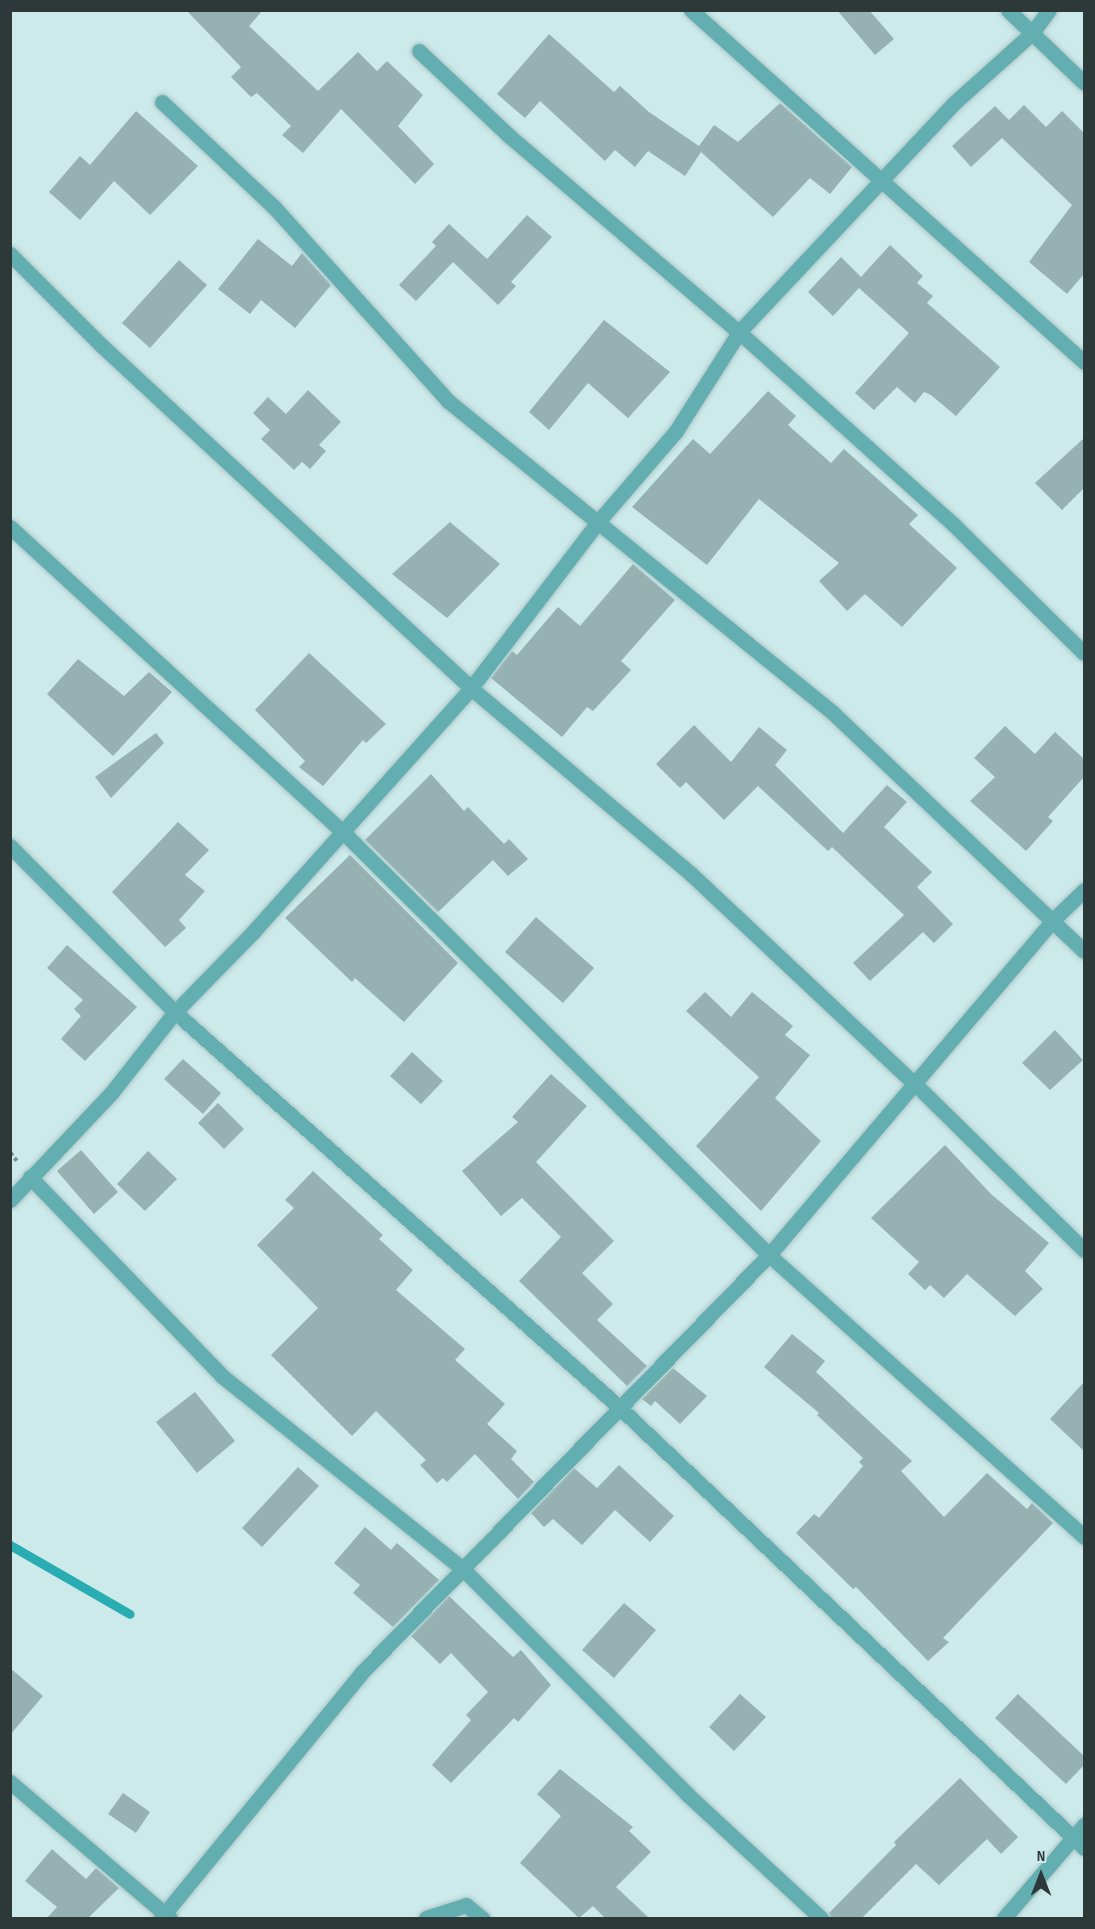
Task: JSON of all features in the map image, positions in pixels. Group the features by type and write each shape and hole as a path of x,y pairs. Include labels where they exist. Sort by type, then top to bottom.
{"street":[{"path":"691,10 1084,362"},
{"path":"1008,10 1084,83"},
{"path":"10,1200 112,1092 175,1012 253,932 471,688 597,523 676,431 739,332 881,178 954,103 1032,33 1049,10"},
{"path":"419,51 508,135 739,332 954,525 1084,653"},
{"path":"162,102 274,207 448,401 832,712 1084,951"},
{"path":"10,254 101,345 471,688 691,874 915,1084 1084,1250"},
{"path":"10,527 342,831 769,1255 1084,1537"},
{"path":"10,846 175,1012 619,1407 1084,1848"},
{"path":"10,1782 165,1917 362,1672 769,1255 1051,922 1084,890"},
{"path":"30,1177 222,1376 463,1569 687,1794 821,1918"},
{"path":"1004,1918 1084,1825"},
{"path":"426,1918 466,1905 482,1918"}],"building":[{"path":"186,10 263,10 249,26 318,91 358,52 377,71 387,61 423,95 398,126 434,164 415,184 341,109 303,153 282,135 291,126 257,93 251,97 231,77 241,67"},
{"path":"837,10 869,10 894,39 875,55"},
{"path":"549,34 614,92 620,86 649,112 699,146 714,125 738,142 780,103 852,167 830,194 810,178 773,217 701,152 685,176 648,151 635,167 615,150 605,161 540,101 525,118 497,94"},
{"path":"1024,105 1046,127 1062,111 1084,133 1084,274 1067,294 1029,262 1072,205 1002,138 971,167 952,146 995,106 1009,120"},
{"path":"136,111 198,166 150,215 114,181 80,220 49,192 80,156 90,165"},
{"path":"527,215 552,237 511,282 516,286 498,305 453,262 416,301 399,285 436,246 432,242 449,224 487,259"},
{"path":"258,239 292,266 302,253 331,285 295,328 261,300 250,314 218,289"},
{"path":"890,245 923,276 917,283 933,296 927,303 1000,367 956,416 931,395 924,392 915,403 897,387 874,410 855,393 909,333 859,288 833,316 808,292 841,257 861,277"},
{"path":"179,260 207,285 150,348 122,323"},
{"path":"604,320 670,372 628,418 588,383 549,430 529,412"},
{"path":"308,390 341,422 319,445 326,451 310,469 302,462 294,470 261,439 270,430 253,413 268,397 286,414"},
{"path":"768,391 796,416 788,425 831,463 844,449 918,515 909,524 957,568 902,627 865,594 847,611 819,581 839,563 759,499 707,565 632,507 693,439 710,454"},
{"path":"1084,438 1084,488 1062,510 1035,483"},
{"path":"450,522 500,564 447,618 392,574"},
{"path":"633,564 675,600 621,661 631,670 593,711 587,707 562,737 491,678 512,651 517,655 558,607 580,626"},
{"path":"309,653 386,724 366,743 363,740 323,786 299,767 305,761 255,710"},
{"path":"78,659 124,696 149,672 172,692 113,756 47,694"},
{"path":"694,725 731,762 759,727 787,750 775,765 843,833 887,785 907,802 884,827 932,872 917,887 953,924 934,943 923,932 870,981 853,963 904,915 832,847 828,851 758,786 724,820 686,782 680,788 656,764"},
{"path":"1005,726 1035,754 1055,732 1084,759 1084,777 1048,817 1053,821 1026,851 970,801 995,777 974,758"},
{"path":"156,733 164,743 111,798 95,777"},
{"path":"431,774 464,811 468,807 504,844 509,839 528,859 508,876 493,860 438,912 365,840"},
{"path":"178,822 209,850 185,875 205,891 179,920 186,928 165,947 112,892"},
{"path":"350,855 458,963 404,1022 355,978 352,982 285,918"},
{"path":"536,917 594,968 563,1003 505,952"},
{"path":"67,945 137,1007 85,1061 61,1039 81,1016 74,1009 83,1000 47,968"},
{"path":"705,992 731,1017 752,992 793,1026 785,1035 810,1055 775,1098 821,1141 761,1211 696,1146 759,1077 686,1011"},
{"path":"1055,1030 1083,1060 1050,1090 1022,1063"},
{"path":"412,1052 443,1081 421,1104 390,1076"},
{"path":"183,1059 221,1093 203,1114 164,1079"},
{"path":"551,1074 587,1106 536,1162 614,1241 582,1273 613,1304 597,1320 647,1366 627,1386 519,1281 561,1237 522,1198 501,1216 462,1171 518,1122 512,1117"},
{"path":"218,1103 244,1129 224,1149 198,1123"},
{"path":"945,1145 991,1194 1049,1243 1025,1271 1043,1289 1015,1316 967,1274 944,1298 930,1285 925,1290 908,1274 919,1262 871,1218"},
{"path":"81,1150 118,1192 94,1214 57,1171"},
{"path":"148,1151 177,1179 145,1211 117,1184"},
{"path":"313,1171 383,1235 379,1239 413,1270 396,1290 465,1349 455,1360 505,1404 487,1424 517,1451 511,1459 534,1482 518,1499 475,1454 447,1482 443,1478 437,1483 420,1465 426,1460 376,1411 352,1436 271,1355 318,1308 257,1245 294,1208 285,1200"},
{"path":"792,1334 825,1361 816,1372 912,1461 901,1471 944,1517 987,1473 1027,1509 1032,1503 1053,1523 943,1638 949,1642 928,1661 856,1587 853,1589 796,1533 814,1514 819,1518 863,1466 859,1462 863,1458 817,1415 819,1413 764,1367"},
{"path":"673,1368 707,1396 680,1424 655,1401 651,1406 642,1399"},
{"path":"1084,1382 1084,1451 1050,1419"},
{"path":"195,1392 235,1441 197,1473 156,1422"},
{"path":"619,1465 674,1516 650,1542 615,1510 582,1545 553,1519 544,1527 531,1513 574,1468 597,1488"},
{"path":"298,1467 319,1486 262,1547 242,1528"},
{"path":"365,1527 391,1550 397,1543 439,1580 393,1627 353,1593 360,1585 334,1563"},
{"path":"449,1596 513,1657 521,1650 551,1685 518,1722 514,1718 451,1783 432,1765 471,1720 466,1715 488,1692 451,1653 440,1664 411,1636"},
{"path":"624,1603 656,1630 614,1678 582,1650"},
{"path":"10,1668 43,1696 10,1735"},
{"path":"740,1694 766,1717 734,1751 709,1727"},
{"path":"1018,1694 1084,1756 1084,1765 1066,1784 995,1718"},
{"path":"560,1769 633,1827 629,1831 651,1852 616,1887 649,1918 605,1918 593,1906 579,1918 520,1863 561,1816 537,1794"},
{"path":"960,1778 1018,1837 1001,1854 987,1839 939,1885 916,1864 862,1918 831,1918 829,1913 896,1845 894,1842"},
{"path":"123,1793 150,1812 136,1833 108,1814"},
{"path":"52,1849 86,1879 96,1868 119,1888 88,1918 47,1918 57,1907 25,1881"}],"waterway":[{"path":"10,1545 130,1614"}]}
